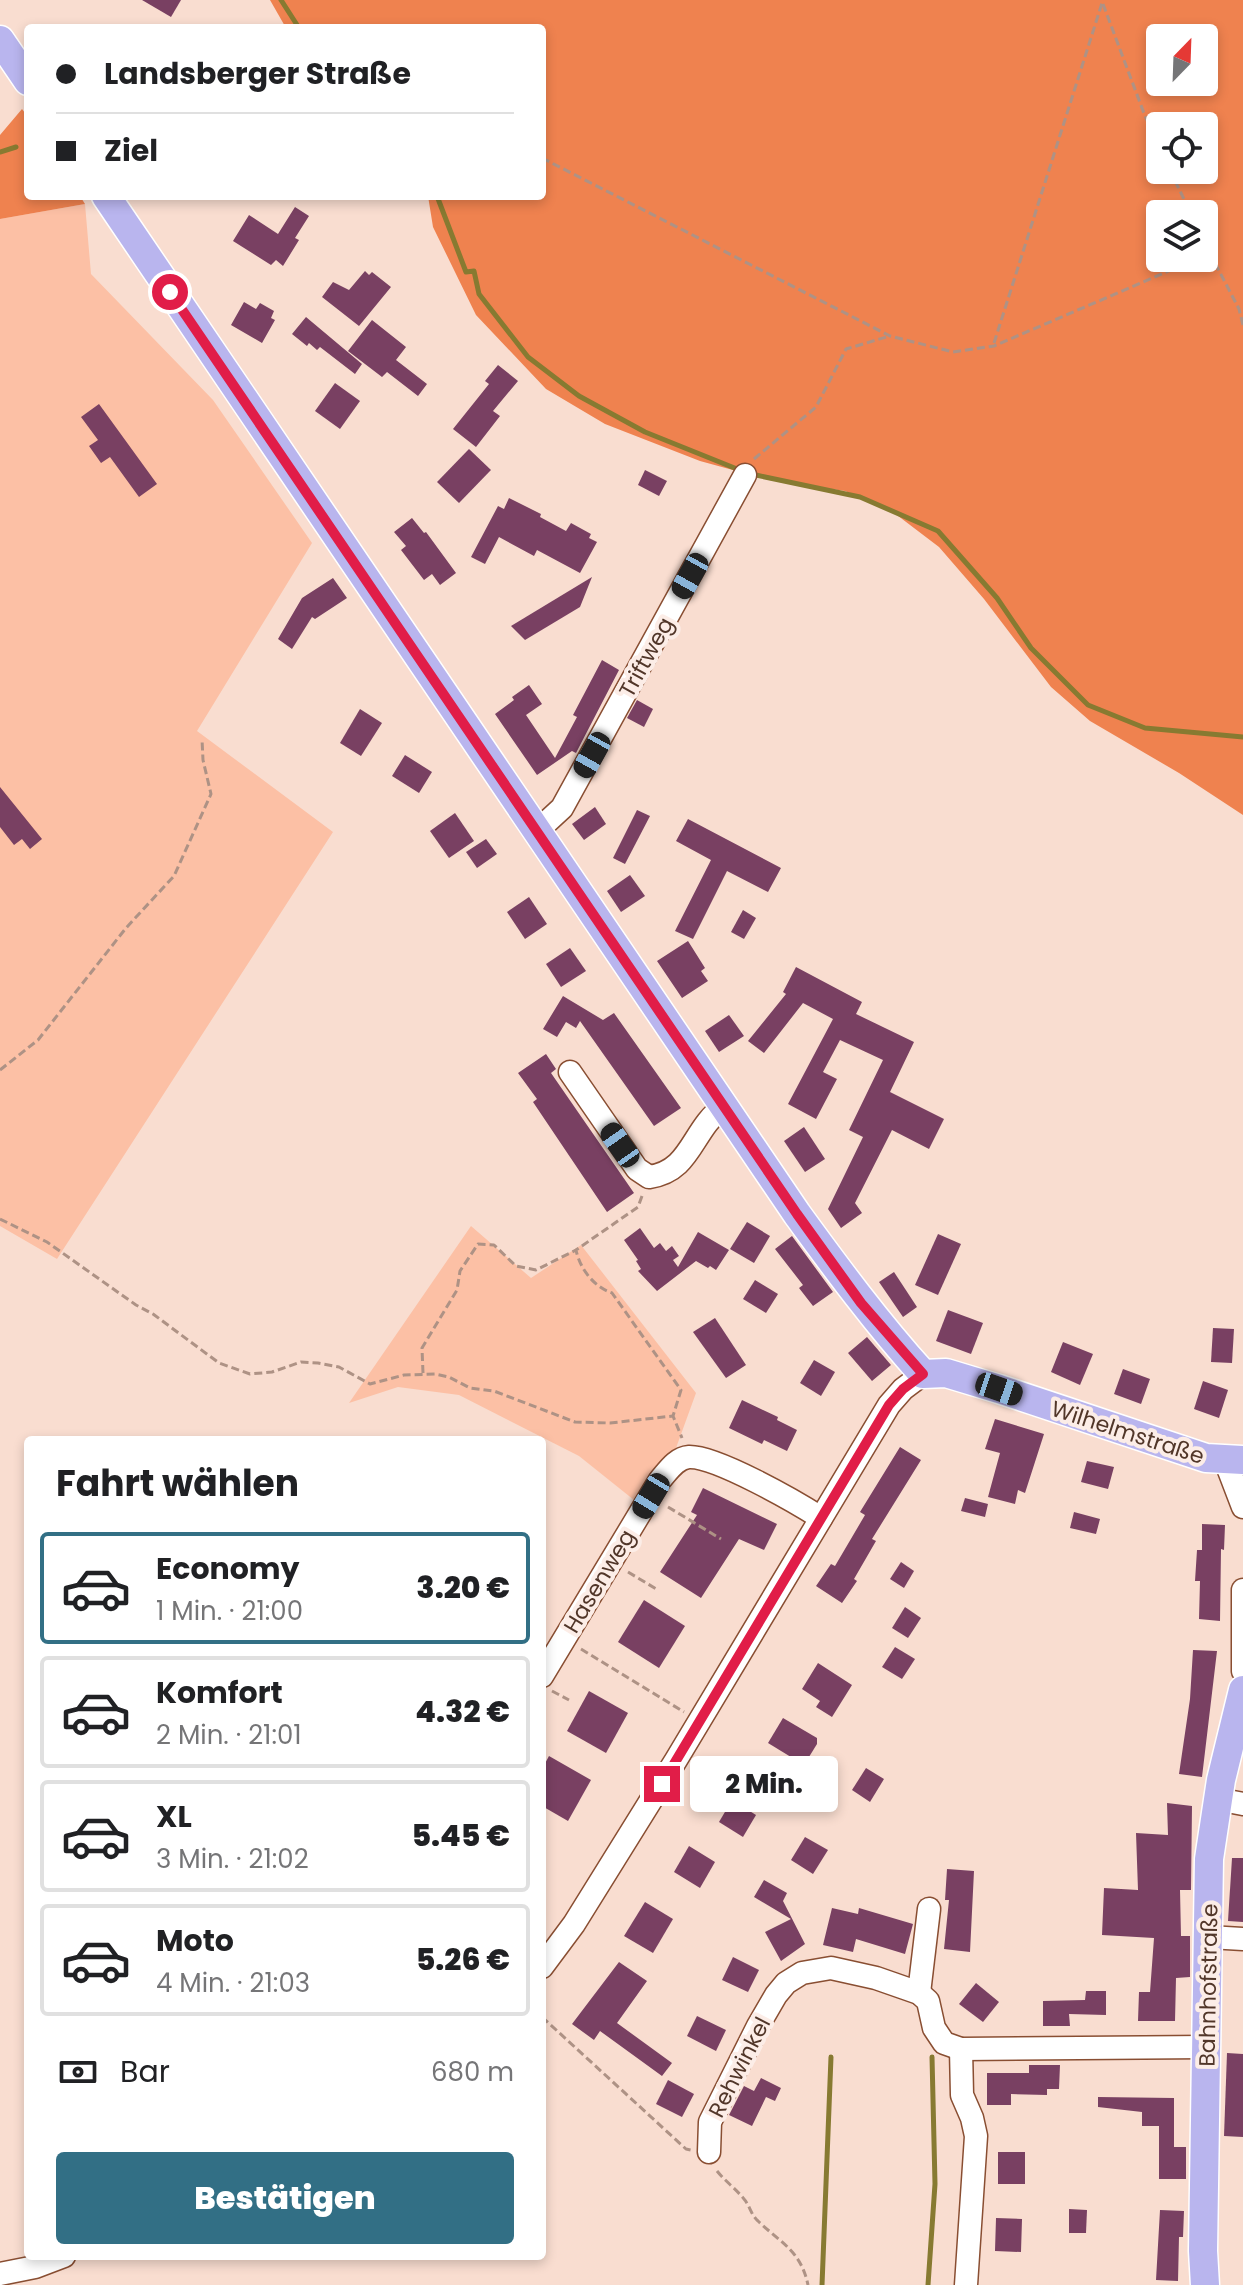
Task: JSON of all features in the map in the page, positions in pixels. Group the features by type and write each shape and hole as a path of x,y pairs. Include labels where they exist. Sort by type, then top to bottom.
{"main road":[{"path":"0,40 24,75"},
{"path":"109,200 724,1106 861,1303 923,1374"},
{"name":"Wilhelmstraße","path":"923,1374 946,1373 1206,1458 1234,1460"},
{"name":"Bahnhofstraße","path":"1205,2285 1209,1859 1230,1802 1243,1690"}],"street":[{"name":"Triftweg","path":"536,832 562,808 748,469"},
{"path":"570,1072 637,1169 649,1177 665,1175 677,1168 709,1117 724,1106"},
{"path":"546,1962 574,1924 700,1721 889,1405 923,1374"},
{"path":"690,1457 712,1462 821,1518"},
{"name":"Hasenweg","path":"546,1669 660,1480 678,1461 690,1457"},
{"path":"1234,1460 1243,1507"},
{"path":"1243,1590 1243,1671"},
{"path":"929,1909 919,1993 928,2001 934,2028 944,2043 961,2049 1207,2047"},
{"path":"1209,1937 1243,1939"},
{"name":"Rehwinkel","path":"709,2152 710,2122 758,2026 786,1983 802,1973 831,1968 876,1978 919,1993"},
{"path":"961,2049 962,2095 976,2136 966,2285"},
{"path":"0,2274 37,2276 59,2260"}],"path":[{"path":"1102,0 1146,118"},
{"path":"994,346 1102,0"},
{"path":"546,160 890,336 953,352 994,346 1166,272"},
{"path":"1218,270 1239,309 1243,325"},
{"path":"748,469 755,456 816,407 846,349 890,336"},
{"path":"0,1070 38,1040 126,928 174,876 211,794 203,760 202,739"},
{"path":"423,1373 422,1348 457,1290 460,1271 478,1244 494,1245 516,1266 536,1270 576,1250 638,1207 649,1177"},
{"path":"0,1219 47,1242 219,1363 250,1374 272,1372 301,1362 339,1367 370,1384 423,1373 449,1377 470,1388 494,1391 575,1422 610,1423 673,1416"},
{"path":"576,1250 578,1260 599,1289 612,1293 681,1390 673,1416 690,1457"},
{"path":"651,1496 721,1539"},
{"path":"611,1561 658,1590"},
{"path":"564,1639 700,1721"},
{"path":"546,1687 569,1700"},
{"path":"546,2021 686,2149 709,2152 718,2173 746,2201 754,2218 795,2255 805,2270 808,2285"}],"shaded area":[{"path":"270,0 1243,0 1243,815 1090,721 1051,687 984,599 939,547 889,509 845,491 769,480 700,461 605,424 546,389 476,315 433,227 429,200 546,200 546,24 284,24"},
{"path":"22,109 24,200 82,200 85,204 0,219 0,135"},
{"path":"85,204 91,274 213,400 312,543 197,731 333,832 57,1259 0,1226 0,219"},
{"path":"471,1226 531,1278 581,1245 696,1393 676,1448 652,1472 634,1500 579,1456 546,1439 546,1436 540,1436 459,1395 398,1387 349,1403"}],"building":[{"path":"142,0 181,0 171,17"},
{"path":"295,207 309,216 283,266 276,260 271,265 233,241 249,215 278,234"},
{"path":"365,271 369,275 372,272 391,287 359,326 322,297 333,282 349,290"},
{"path":"244,302 256,309 260,303 274,311 271,318 275,320 262,343 231,325"},
{"path":"306,317 362,364 355,374 320,347 317,350 309,343 307,346 292,334"},
{"path":"372,320 406,347 396,360 427,384 418,396 387,372 382,377 348,351"},
{"path":"498,365 518,381 493,411 500,416 476,447 453,429 489,384 485,381"},
{"path":"335,383 360,401 340,429 315,411"},
{"path":"99,404 157,484 139,497 110,457 101,463 89,446 98,440 81,417"},
{"path":"469,449 491,470 459,503 437,482"},
{"path":"645,470 667,481 659,496 638,485"},
{"path":"509,498 566,531 571,523 591,534 589,538 597,542 580,573 537,550 534,556 499,537 485,564 471,557 498,506 504,509"},
{"path":"412,518 456,573 440,585 432,574 424,580 401,550 406,546 394,532"},
{"path":"592,577 580,607 525,640 511,626"},
{"path":"333,578 347,598 315,619 312,617 292,649 278,639 302,598"},
{"path":"602,660 619,670 576,753 572,751 537,775 495,714 529,685 542,704 526,715 555,758"},
{"path":"637,700 653,709 644,727 627,718"},
{"path":"360,709 382,723 361,756 340,743"},
{"path":"405,755 432,772 419,793 392,776"},
{"path":"0,787 42,839 30,849 22,839 14,845 0,827"},
{"path":"595,807 606,824 584,840 572,824"},
{"path":"637,810 650,816 625,864 613,858"},
{"path":"455,813 474,841 449,858 430,831"},
{"path":"688,819 781,868 768,892 727,871 693,939 675,931 711,860 676,841"},
{"path":"486,839 497,854 477,868 466,852"},
{"path":"630,875 645,896 621,912 607,891"},
{"path":"529,897 547,924 525,939 507,912"},
{"path":"743,910 756,918 744,939 731,932"},
{"path":"688,941 705,968 701,971 708,981 682,998 657,961"},
{"path":"570,948 586,971 561,987 546,964"},
{"path":"796,967 862,1002 856,1014 914,1042 890,1092 944,1119 929,1149 892,1130 855,1203 862,1213 841,1228 828,1209 863,1137 849,1130 883,1060 840,1040 823,1072 837,1079 816,1119 788,1104 833,1019 803,1003 764,1053 748,1041 786,994 783,992"},
{"path":"563,996 603,1020 614,1013 681,1108 654,1126 580,1021 576,1028 566,1022 557,1037 543,1029"},
{"path":"729,1015 744,1036 719,1052 705,1031"},
{"path":"546,1054 556,1069 551,1073 634,1193 607,1212 533,1102 537,1099 518,1073"},
{"path":"804,1127 825,1159 805,1172 784,1141"},
{"path":"747,1222 770,1236 754,1263 730,1249"},
{"path":"640,1228 654,1248 660,1243 666,1251 672,1246 679,1256 673,1260 678,1267 698,1232 729,1250 716,1270 696,1261 657,1291 638,1271 641,1269 638,1260 624,1240"},
{"path":"938,1234 961,1244 938,1295 915,1285"},
{"path":"792,1236 833,1292 813,1306 799,1288 803,1285 775,1249"},
{"path":"894,1272 917,1307 903,1317 879,1282"},
{"path":"755,1280 778,1294 766,1313 743,1299"},
{"path":"948,1310 983,1323 971,1354 936,1341"},
{"path":"715,1318 746,1365 726,1378 693,1332"},
{"path":"1213,1328 1234,1329 1232,1363 1211,1362"},
{"path":"867,1337 891,1365 872,1381 848,1353"},
{"path":"1063,1342 1093,1354 1080,1385 1051,1372"},
{"path":"814,1360 835,1372 821,1396 800,1383"},
{"path":"1123,1369 1150,1379 1141,1404 1114,1394"},
{"path":"1203,1381 1228,1390 1219,1418 1194,1409"},
{"path":"742,1400 797,1430 787,1451 764,1440 762,1444 729,1428"},
{"path":"995,1419 1044,1434 1025,1493 1018,1490 1015,1504 988,1497 1000,1453 985,1449"},
{"path":"900,1447 921,1460 872,1539 876,1541 854,1579 857,1581 842,1603 816,1586 831,1564 835,1566 865,1515 860,1512"},
{"path":"1087,1461 1114,1467 1108,1489 1081,1482"},
{"path":"703,1488 777,1524 764,1550 739,1539 701,1598 660,1572 697,1515 691,1512"},
{"path":"965,1498 988,1504 985,1517 961,1511"},
{"path":"1074,1512 1100,1519 1096,1534 1070,1528"},
{"path":"1202,1524 1225,1525 1224,1550 1221,1549 1220,1621 1199,1619 1200,1581 1195,1581 1197,1550 1202,1550"},
{"path":"901,1562 914,1571 904,1588 890,1579"},
{"path":"644,1600 685,1626 659,1668 618,1642"},
{"path":"905,1607 921,1618 908,1638 892,1628"},
{"path":"895,1647 915,1659 902,1679 882,1667"},
{"path":"1193,1650 1217,1651 1202,1777 1179,1774 1190,1699"},
{"path":"818,1663 852,1685 832,1717 816,1707 820,1701 802,1689"},
{"path":"589,1691 628,1713 606,1753 567,1731"},
{"path":"783,1718 817,1738 817,1744 804,1765 768,1743"},
{"path":"549,1756 591,1780 568,1821 546,1808 546,1762"},
{"path":"866,1768 884,1779 870,1802 852,1790"},
{"path":"732,1800 756,1815 743,1837 719,1822"},
{"path":"1167,1803 1192,1806 1191,1890 1180,1890 1181,1936 1190,1936 1190,1977 1176,1978 1175,2021 1138,2021 1139,1992 1150,1992 1154,1938 1102,1935 1104,1888 1138,1890 1136,1833 1168,1835"},
{"path":"805,1837 828,1850 813,1874 791,1860"},
{"path":"689,1846 715,1862 700,1888 674,1872"},
{"path":"1232,1858 1243,1858 1243,1922 1228,1921"},
{"path":"947,1869 974,1871 970,1952 944,1949 949,1900 945,1900"},
{"path":"764,1880 787,1893 783,1901 805,1944 781,1961 765,1932 791,1919 754,1897"},
{"path":"645,1902 673,1919 653,1953 624,1936"},
{"path":"832,1908 858,1914 859,1908 913,1924 905,1954 856,1939 853,1952 823,1945"},
{"path":"733,1957 759,1970 748,1992 722,1980"},
{"path":"619,1962 647,1981 617,2023 672,2063 662,2076 600,2031 594,2040 572,2024"},
{"path":"976,1983 999,2002 983,2022 959,2004"},
{"path":"1086,1991 1106,1991 1106,2015 1069,2014 1070,2026 1043,2026 1043,2001 1085,2000"},
{"path":"697,2016 726,2030 716,2051 687,2036"},
{"path":"1227,2053 1243,2054 1243,2137 1224,2136"},
{"path":"1029,2065 1060,2065 1059,2089 1047,2089 1047,2095 1011,2094 1011,2105 987,2105 987,2073 1029,2073"},
{"path":"761,2078 781,2088 775,2101 766,2097 752,2126 729,2115 744,2086 754,2091"},
{"path":"668,2080 694,2094 682,2117 656,2104"},
{"path":"1098,2097 1174,2098 1174,2147 1186,2147 1186,2179 1159,2179 1159,2126 1142,2126 1142,2112 1098,2107"},
{"path":"998,2152 1025,2152 1025,2184 998,2184"},
{"path":"1069,2209 1087,2210 1086,2233 1069,2233"},
{"path":"1160,2210 1184,2211 1183,2237 1179,2237 1178,2281 1156,2280"},
{"path":"996,2218 1022,2219 1021,2252 995,2251"}],"waterway":[{"path":"281,0 296,24"},
{"path":"0,152 16,147"},
{"path":"439,200 466,272 474,271 479,294 528,357 579,396 645,432 742,471"},
{"path":"751,474 860,497 938,531 997,598 1031,648 1088,705 1145,728 1243,737"},
{"path":"822,2285 831,2057"},
{"path":"928,2285 935,2184 932,2057"}],"route":[{"path":"170,292 797,1214 861,1303 923,1374 889,1405 662,1784"}]}
